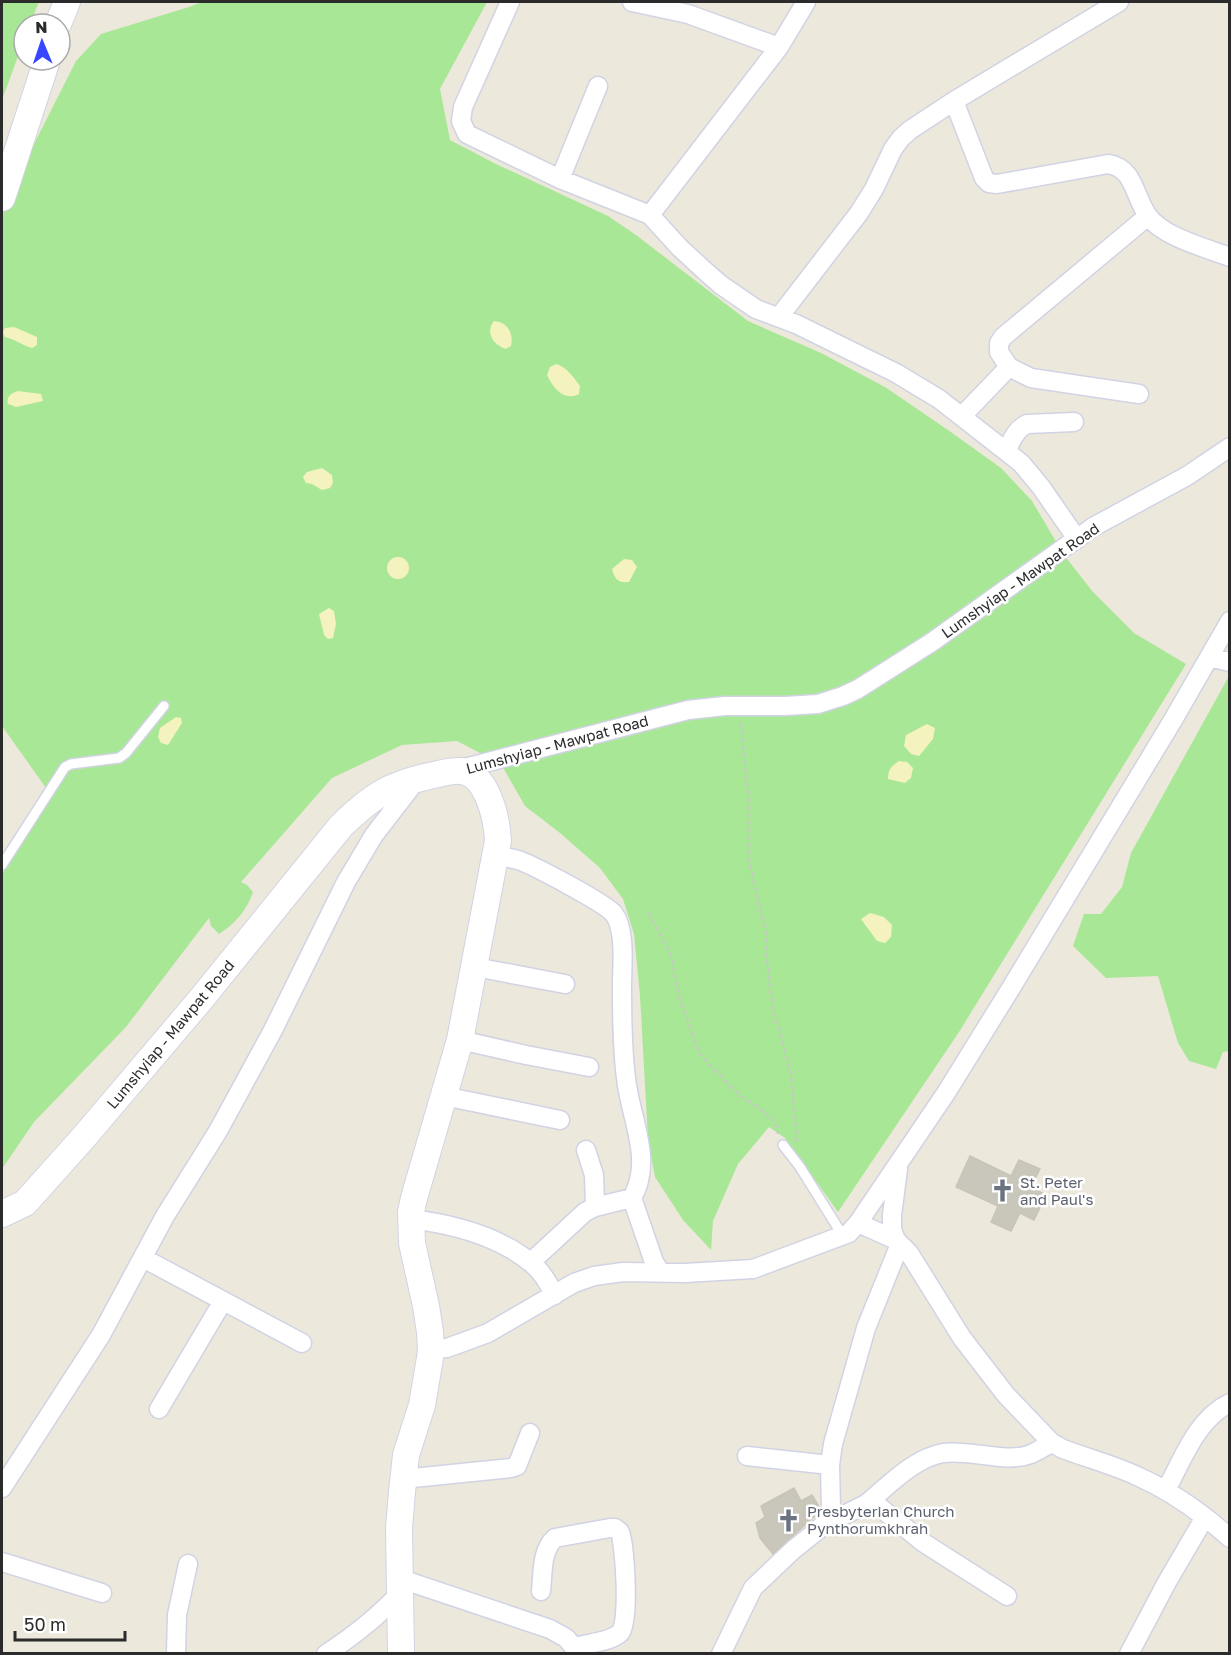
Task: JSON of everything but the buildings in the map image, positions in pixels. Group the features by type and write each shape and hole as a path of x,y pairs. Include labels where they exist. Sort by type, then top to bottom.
{"street":[{"path":"510,2 463,106 461,121 467,134 560,180 650,215 680,249 721,285 756,309 896,373 962,416 1020,463 1041,487 1077,538"},
{"path":"632,2 688,14 779,48"},
{"path":"650,215 779,48 806,2"},
{"path":"779,318 859,213 901,138 954,101 1119,2"},
{"path":"2,198 43,72"},
{"path":"560,180 598,86"},
{"path":"954,101 984,178 989,183 997,184 1108,164 1119,166 1125,171 1148,216 1160,228 1230,257"},
{"path":"1139,394 1031,378 1009,367 999,352 999,343 1003,337 1148,216"},
{"path":"962,416 1009,367"},
{"path":"1006,451 1022,426 1074,422"},
{"name":"Lumshyiap - Mawpat Road","path":"2,1214 25,1203 202,998 342,826 357,811 389,787 669,714 707,707 818,704 843,696 858,689 941,635 1093,527 1187,476 1230,447"},
{"path":"431,1348 447,1348 488,1333 574,1283 594,1276 623,1272 686,1273 753,1269 849,1233 946,1093 1173,720 1230,621"},
{"path":"1209,657 1230,662"},
{"path":"401,1653 402,1585 399,1527 403,1479 406,1455 426,1386 431,1348 426,1306 414,1258 411,1219 414,1198 460,1040 498,841 497,824 486,793 476,779 464,771 450,772"},
{"path":"2,1488 101,1335 165,1216 218,1131 273,1029 346,882 374,835 418,778"},
{"path":"495,855 519,860 570,886 613,913 618,922 622,954 623,1044 626,1081 642,1165 639,1187 632,1198 595,1207 574,1221 531,1262"},
{"path":"475,968 565,984"},
{"path":"460,1040 589,1067"},
{"path":"444,1096 560,1120"},
{"path":"586,1150 594,1175 595,1207"},
{"path":"721,1653 753,1588 830,1517 832,1444 856,1357 898,1242 892,1229 892,1215 898,1164"},
{"path":"632,1198 654,1262 660,1272"},
{"path":"411,1219 467,1230 515,1252 531,1262 548,1282 555,1296"},
{"path":"858,1223 898,1242 909,1253 962,1338 1006,1395 1052,1443 1137,1476 1166,1490 1230,1538"},
{"path":"142,1258 302,1343"},
{"path":"159,1409 223,1301"},
{"path":"1166,1490 1202,1425 1215,1411 1230,1403"},
{"path":"403,1479 518,1466 530,1432"},
{"path":"830,1517 844,1515 866,1504 923,1460 941,1454 961,1451 1015,1457 1031,1454 1052,1443"},
{"path":"747,1456 830,1465"},
{"path":"866,1504 877,1505 924,1543 1007,1596"},
{"path":"1129,1653 1205,1517"},
{"path":"402,1585 550,1629 566,1638 578,1650 622,1631 626,1580 620,1532 615,1528 610,1528 555,1538 548,1543 541,1591"},
{"path":"2,1562 102,1593"},
{"path":"176,1653 177,1615 188,1564"},
{"path":"327,1653 357,1633 382,1612 402,1585"}],"lane":[{"path":"2,865 64,767 71,764 119,758 134,746 164,706"},
{"path":"783,1145 843,1236"}],"path":[{"path":"739,705 748,795 749,861 766,933 766,952 774,1017 791,1074 797,1142 795,1161"},
{"path":"648,913 670,952 680,995 700,1055 739,1095 762,1110 775,1122 783,1145"}],"green space":[{"path":"2,2 39,2 35,12 12,12 12,72 2,100"},
{"path":"202,2 487,2 440,89 450,140 608,216 748,321 821,353 885,387 948,430 1001,468 1032,501 1064,555 1093,592 1134,633 1186,664 959,1032 838,1212 785,1138 769,1127 738,1164 713,1221 711,1250 683,1220 655,1177 648,1139 634,934 623,899 600,868 525,806 501,764 457,741 402,745 332,778 241,882 253,892 240,916 219,934 211,926 209,918 126,1027 34,1122 2,1169 2,874 51,795 2,726 2,168 33,146 76,61 101,34"},
{"path":"1229,676 1230,1051 1223,1052 1216,1069 1189,1061 1178,1043 1158,976 1106,978 1073,946 1084,914 1101,914 1122,887 1131,853"}],"sand":[{"path":"494,321 506,326 510,333 511,346 506,349 497,344 490,334"},
{"path":"14,327 37,337 37,345 32,348 5,337 3,332 5,328"},
{"path":"556,364 567,370 580,386 579,394 564,395 552,385 547,375 550,367"},
{"path":"18,391 41,394 43,401 16,407 8,404 10,396"},
{"path":"322,468 332,475 333,483 330,488 322,490 306,483 303,477 307,472"},
{"path":"398,557 406,560 409,568 406,576 398,579 390,576 387,568 390,560"},
{"path":"624,559 632,560 637,567 629,582 617,580 612,569"},
{"path":"329,608 334,611 336,624 333,638 328,639 324,635 319,614"},
{"path":"176,717 181,718 182,723 168,745 161,743 158,737 160,728"},
{"path":"927,724 935,728 933,739 919,756 911,754 904,746 906,735"},
{"path":"899,761 907,762 913,768 911,778 905,783 888,779 890,768"},
{"path":"870,913 884,917 892,925 891,937 885,943 877,941 861,919"}],"place":[{"name":"St. Peter and Paul's","path":"1002,1191"},
{"name":"Presbyterian Church Pynthorumkhrah","path":"789,1520"}]}
